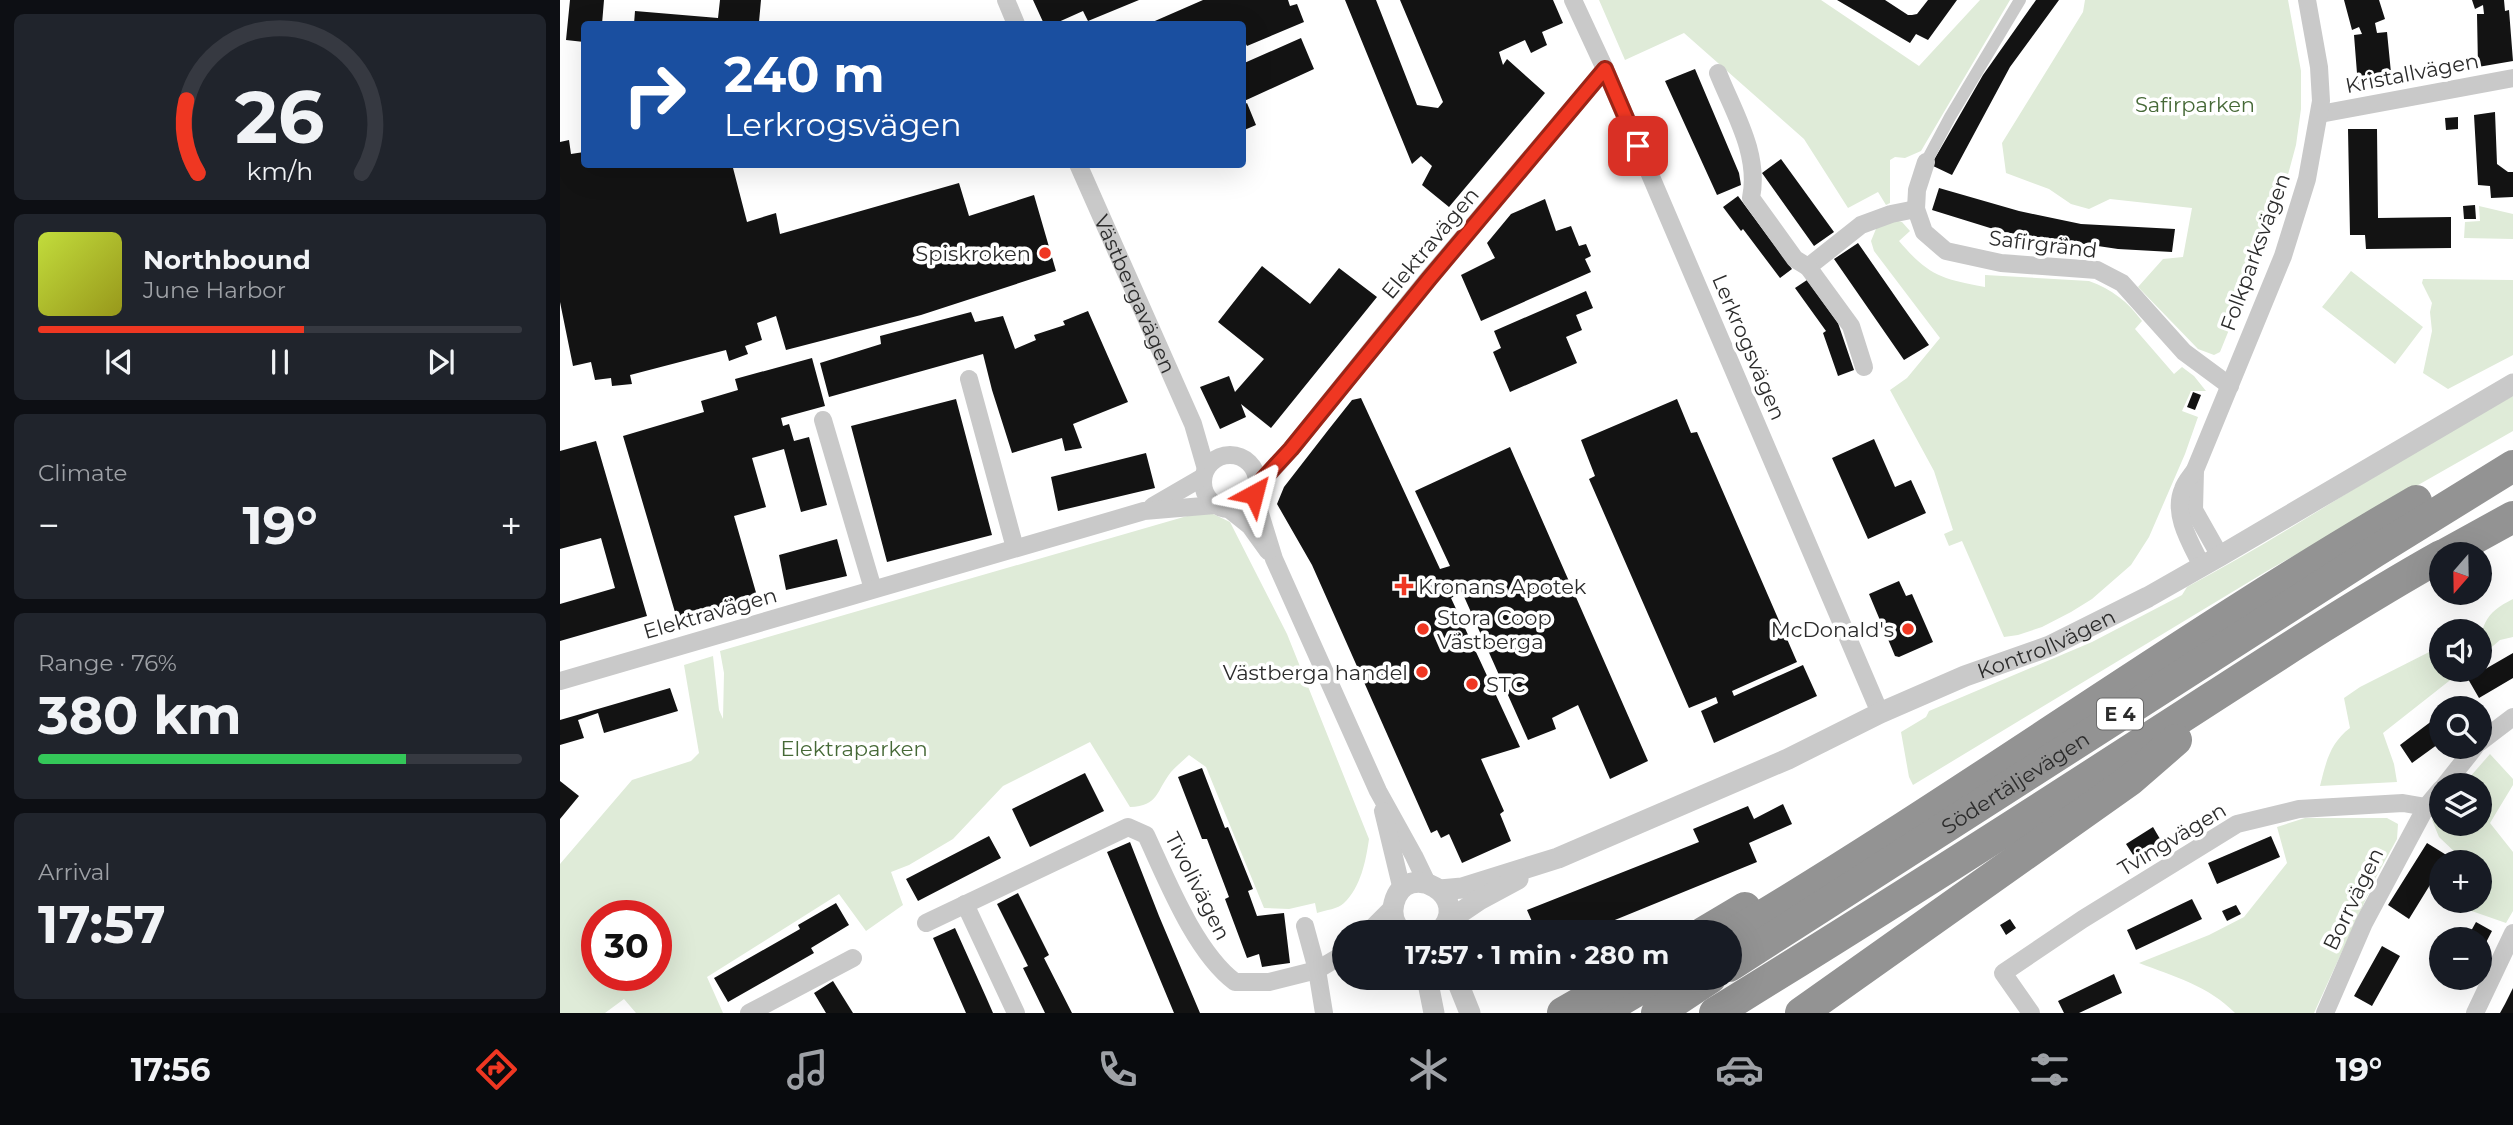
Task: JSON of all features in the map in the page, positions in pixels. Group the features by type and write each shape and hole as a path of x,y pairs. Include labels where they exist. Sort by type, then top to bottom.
{"highway":[{"path":"1742,928 1848,863 2184,644 2364,532 2459,476 2513,450"},
{"name":"Södertäljevägen","path":"1742,958 2513,466"},
{"name":"Södertäljevägen","path":"2466,542 2513,517"},
{"name":"Södertäljevägen","path":"1715,1013 1909,893 2272,659 2429,563"},
{"path":"1725,920 1998,744 2106,680 2184,644"},
{"path":"1801,1013 2130,780 2272,659"},
{"path":"1756,1013 1909,893"},
{"path":"1563,1013 1651,992"},
{"path":"1598,1013 1651,992"}],"street":[{"path":"1006,0 1015,21"},
{"name":"Lerkrogsvägen","path":"1573,0 1605,69 1880,713"},
{"path":"1808,267 1861,225 1891,214 1916,209 1917,190 1926,162 2020,0"},
{"name":"Folkparksvägen","path":"2211,561 2194,510 2195,470 2283,256 2299,207 2320,114 2319,67 2307,0"},
{"name":"Elektravägen","path":"1255,491 1605,69"},
{"path":"1718,73 1753,162 1751,198 1795,259 1808,267 1851,326 1864,367"},
{"name":"Kristallvägen","path":"2320,114 2513,78"},
{"name":"Västbergavägen","path":"1080,168 1193,424 1204,473"},
{"name":"Safirgränd","path":"1916,209 1924,232 1946,251 2001,263 2096,270 2122,283 2184,352 2230,386"},
{"path":"969,379 1014,548"},
{"name":"Kontrollvägen","path":"1455,920 1479,900 1558,858 1788,759 1880,713 1965,676 2050,646 2148,597 2513,384"},
{"path":"823,420 873,589"},
{"name":"Västbergavägen","path":"1193,424 1224,456"},
{"path":"1246,461 1291,449"},
{"path":"1274,559 1250,526 1205,493 1204,473 1217,458 1232,455 1246,461 1255,473 1255,491 1274,559 1378,791 1433,886 1448,903 1445,920"},
{"name":"Elektravägen","path":"560,681 1144,511 1180,492 1204,473"},
{"path":"1223,507 1245,505 1255,491"},
{"name":"Elektravägen","path":"1144,511 1223,507"},
{"path":"2492,733 2513,717"},
{"name":"Borrvägen","path":"2454,773 2465,759"},
{"path":"1378,791 1397,898 1394,920"},
{"name":"Tvingvägen","path":"2031,1013 2003,973 2083,919 2236,824 2299,809 2403,803 2426,807"},
{"name":"Borrvägen","path":"2325,1013 2364,923 2429,803"},
{"name":"Tivolivägen","path":"926,923 1128,827 1146,835 1212,962 1235,982 1269,982 1317,970 1332,961"},
{"name":"Kontrollvägen","path":"1397,898 1408,885 1462,888 1558,858"},
{"path":"1378,920 1397,898"},
{"path":"965,905 1016,1013"},
{"path":"1306,926 1324,1013"},
{"path":"2475,1013 2513,933"},
{"path":"748,1013 779,1006 853,958"},
{"path":"1429,990 1434,1013"},
{"path":"1461,990 1470,1013"}],"green space":[{"path":"1599,0 1821,0 1919,66 1980,0 2010,0 1921,151 1905,158 1895,157 1890,160 1890,203 1886,205 1878,192 1848,208 1804,139 1684,33 1625,60"},
{"name":"Safirparken","path":"2085,0 2288,0 2301,71 2301,109 2296,145 2280,204 2220,352 2214,355 2198,349 2138,287 2163,259 2183,257 2192,208 2110,199 2089,209 2071,204 2049,189 2006,173 2002,143 2083,12"},
{"path":"2479,206 2513,214 2513,239 2464,238 2465,222 2480,221"},
{"path":"1891,219 1902,222 1910,231 1899,241 1909,252 1927,268 1946,278 1985,287 1985,275 2089,281 2105,288 2137,314 2142,321 2135,329 2174,374 2182,367 2194,376 2206,391 2191,391 2182,411 2198,417 2149,537 2131,565 2092,599 2042,627 2004,637 1962,541 1949,546 1944,534 1953,530 1934,471 1890,390 1907,378 1940,338 1874,251 1871,241 1878,224"},
{"path":"2351,271 2423,327 2395,364 2322,307"},
{"path":"2423,279 2513,280 2513,355 2448,389 2423,373 2432,331 2432,303 2422,283"},
{"path":"2513,396 2513,431 2267,571 1913,785 1909,777 1901,732 1926,717 1929,711 2092,642 2182,595 2187,587"},
{"name":"Elektraparken","path":"1211,513 1230,522 1287,634 1369,839 1359,881 1350,897 1335,908 1317,913 1315,903 1289,909 1264,908 1206,767 1189,755 1171,772 1152,800 1147,804 1130,807 1090,742 1003,786 953,839 909,865 891,872 903,905 866,931 839,894 707,977 723,1013 636,1013 624,999 605,1013 560,1013 560,864 632,780 691,761 699,753 684,665 713,656 719,710 723,719 724,673 720,651 1194,514"},
{"path":"2513,599 2513,637 2500,640 2492,647 2492,619 2488,619 2503,604"},
{"path":"2429,652 2429,682 2448,682 2383,733 2397,782 2320,786 2333,747 2350,728 2344,698"},
{"path":"2492,756 2513,779 2513,785 2492,820 2492,773 2473,773 2486,759 2492,759"},
{"path":"2305,818 2387,818 2398,824 2397,839 2376,877 2314,1013 2235,1013 2202,989 2139,963 2209,935 2244,917 2287,863 2277,827"},
{"path":"2492,826 2513,852 2513,911 2506,923 2477,913 2492,913 2492,850 2453,850 2439,837 2492,836"}],"building":[{"path":"570,0 604,0 602,21 581,21 581,42 566,40"},
{"path":"720,0 761,0 759,21 634,21 635,11 718,18"},
{"path":"1033,0 1139,0 1088,21 1083,11 1061,21 1043,21"},
{"path":"1203,0 1288,0 1290,6 1297,4 1304,22 1247,46 1246,21 1155,21"},
{"path":"1345,0 1376,0 1417,105 1438,108 1443,102 1400,0 1553,0 1563,23 1542,32 1547,45 1531,53 1525,40 1499,52 1503,65 1507,59 1545,93 1449,207 1422,185 1432,166 1421,156 1412,164"},
{"path":"1837,0 1885,0 1912,15 1917,14 1928,0 1957,0 1928,40 1916,34 1910,43"},
{"path":"2036,0 2059,0 2010,67 1952,175 1931,165 1983,75"},
{"path":"2344,0 2379,0 2385,19 2375,23 2377,33 2387,32 2392,83 2358,86 2354,35 2362,34 2359,27 2352,30"},
{"path":"2472,0 2504,0 2505,11 2509,10 2513,61 2478,67 2477,14 2484,14 2483,5 2475,9"},
{"path":"1301,38 1314,69 1246,100 1246,62"},
{"path":"1695,69 1739,173 1741,185 1717,195 1665,81"},
{"path":"1246,104 1256,125 1246,129"},
{"path":"2495,112 2497,164 2508,172 2513,172 2513,197 2491,198 2490,186 2478,185 2474,115"},
{"path":"2458,117 2458,129 2446,130 2445,118"},
{"path":"2348,129 2377,129 2378,218 2451,217 2451,248 2366,249 2365,235 2350,235"},
{"path":"569,140 571,154 581,152 581,168 733,168 747,222 776,213 780,234 959,183 969,216 1034,195 1056,271 921,315 786,350 776,316 757,323 762,340 745,346 748,354 729,361 726,350 630,375 632,384 612,386 611,378 595,380 591,362 573,366 560,302 560,142"},
{"path":"1781,159 1834,232 1814,246 1762,173"},
{"path":"1939,188 2019,211 2081,224 2175,229 2172,252 2118,249 2003,232 1932,210"},
{"path":"1738,196 1792,269 1780,278 1723,207"},
{"path":"1545,199 1556,231 1571,226 1579,246 1586,244 1591,256 1585,259 1591,272 1481,321 1461,275 1495,258 1487,243 1511,214"},
{"path":"2475,205 2476,219 2464,219 2463,206"},
{"path":"1858,243 1929,345 1904,360 1834,259"},
{"path":"1262,266 1310,304 1339,268 1377,297 1271,428 1241,404 1246,417 1220,429 1200,387 1229,376 1235,392 1264,359 1218,322"},
{"path":"1807,280 1838,323 1854,370 1838,376 1823,333 1826,331 1795,288"},
{"path":"1586,291 1593,308 1576,315 1582,330 1566,337 1577,363 1510,392 1493,352 1501,348 1494,331"},
{"path":"1088,311 1128,402 1073,424 1082,448 1065,451 1062,438 1012,453 983,354 829,397 820,363 881,344 880,336 971,312 975,322 1003,316 1015,349 1036,340 1034,335 1065,325 1063,321"},
{"path":"812,358 825,406 781,418 783,426 789,424 794,441 809,437 827,505 801,512 784,449 752,458 766,507 734,516 757,596 677,619 623,436 704,412 701,401 738,390 735,379"},
{"path":"2193,392 2201,395 2195,410 2187,407"},
{"name":"Västberga handel","path":"1361,398 1440,569 1450,566 1415,491 1510,447 1648,761 1610,779 1578,705 1552,718 1556,729 1528,740 1462,592 1451,598 1520,747 1481,759 1504,811 1500,814 1511,841 1462,863 1449,834 1441,838 1437,830 1431,833 1312,565 1277,504 1284,487 1329,429 1352,400"},
{"path":"956,399 992,535 887,562 851,426"},
{"path":"1677,399 1691,433 1697,432 1797,662 1732,691 1734,696 1803,665 1817,696 1714,743 1701,711 1718,703 1716,697 1689,708 1589,479 1595,476 1581,440"},
{"path":"1874,439 1895,487 1911,480 1926,513 1868,539 1832,458"},
{"path":"596,441 647,616 560,641 560,604 615,588 601,538 560,549 560,451"},
{"path":"1146,453 1155,488 1058,511 1051,477"},
{"path":"837,539 847,576 786,590 779,555"},
{"path":"1899,581 1906,596 1912,594 1933,642 1899,657 1895,656 1869,594"},
{"path":"2513,653 2513,678 2478,696 2470,682 2492,682 2492,665"},
{"path":"670,688 678,711 604,733 598,713 578,720 584,738 560,745 560,720"},
{"path":"2429,723 2429,751 2412,763 2400,745"},
{"path":"1202,768 1225,828 1228,827 1253,889 1248,891 1257,916 1284,913 1290,963 1262,967 1259,954 1247,958 1225,899 1229,897 1207,839 1202,839 1178,777"},
{"path":"1085,773 1104,811 1030,847 1012,809"},
{"path":"560,781 579,796 560,819"},
{"path":"1783,804 1792,824 1749,843 1757,862 1615,920 1531,920 1527,910 1699,842 1693,829 1748,806 1754,819"},
{"path":"2153,827 2163,844 2137,861 2126,844"},
{"path":"989,836 1001,858 918,901 906,879"},
{"path":"2271,836 2280,857 2217,884 2208,863"},
{"path":"1130,842 1200,1013 1174,1013 1107,852"},
{"path":"2427,843 2438,850 2429,850 2429,886 2409,919 2388,905"},
{"path":"1018,893 1049,955 1044,958 1072,1013 1045,1013 1023,968 1028,966 997,904"},
{"path":"2192,899 2202,919 2136,950 2127,930"},
{"path":"836,903 849,925 811,948 814,953 728,1002 714,978 800,929 798,925"},
{"path":"2236,905 2241,914 2227,921 2222,911"},
{"path":"2010,919 2016,928 2006,935 2000,925"},
{"path":"955,928 993,1013 966,1013 933,938"},
{"path":"2382,946 2400,956 2372,1006 2354,996"},
{"path":"2114,974 2122,993 2079,1013 2064,1013 2058,1001"},
{"path":"833,981 853,1013 826,1013 814,993"},
{"path":"2513,988 2513,1013 2500,1013 2505,1004"}],"place":[{"name":"Spiskroken","path":"1045,253"},
{"name":"Kronans Apotek","path":"1404,586"},
{"name":"Stora Coop Västberga","path":"1423,629"},
{"name":"McDonald's","path":"1908,629"},
{"name":"Västberga handel","path":"1422,672"},
{"name":"STC","path":"1472,684"}],"route":[{"path":"1254,494 1256,487 1291,449 1605,69 1638,146"}]}
